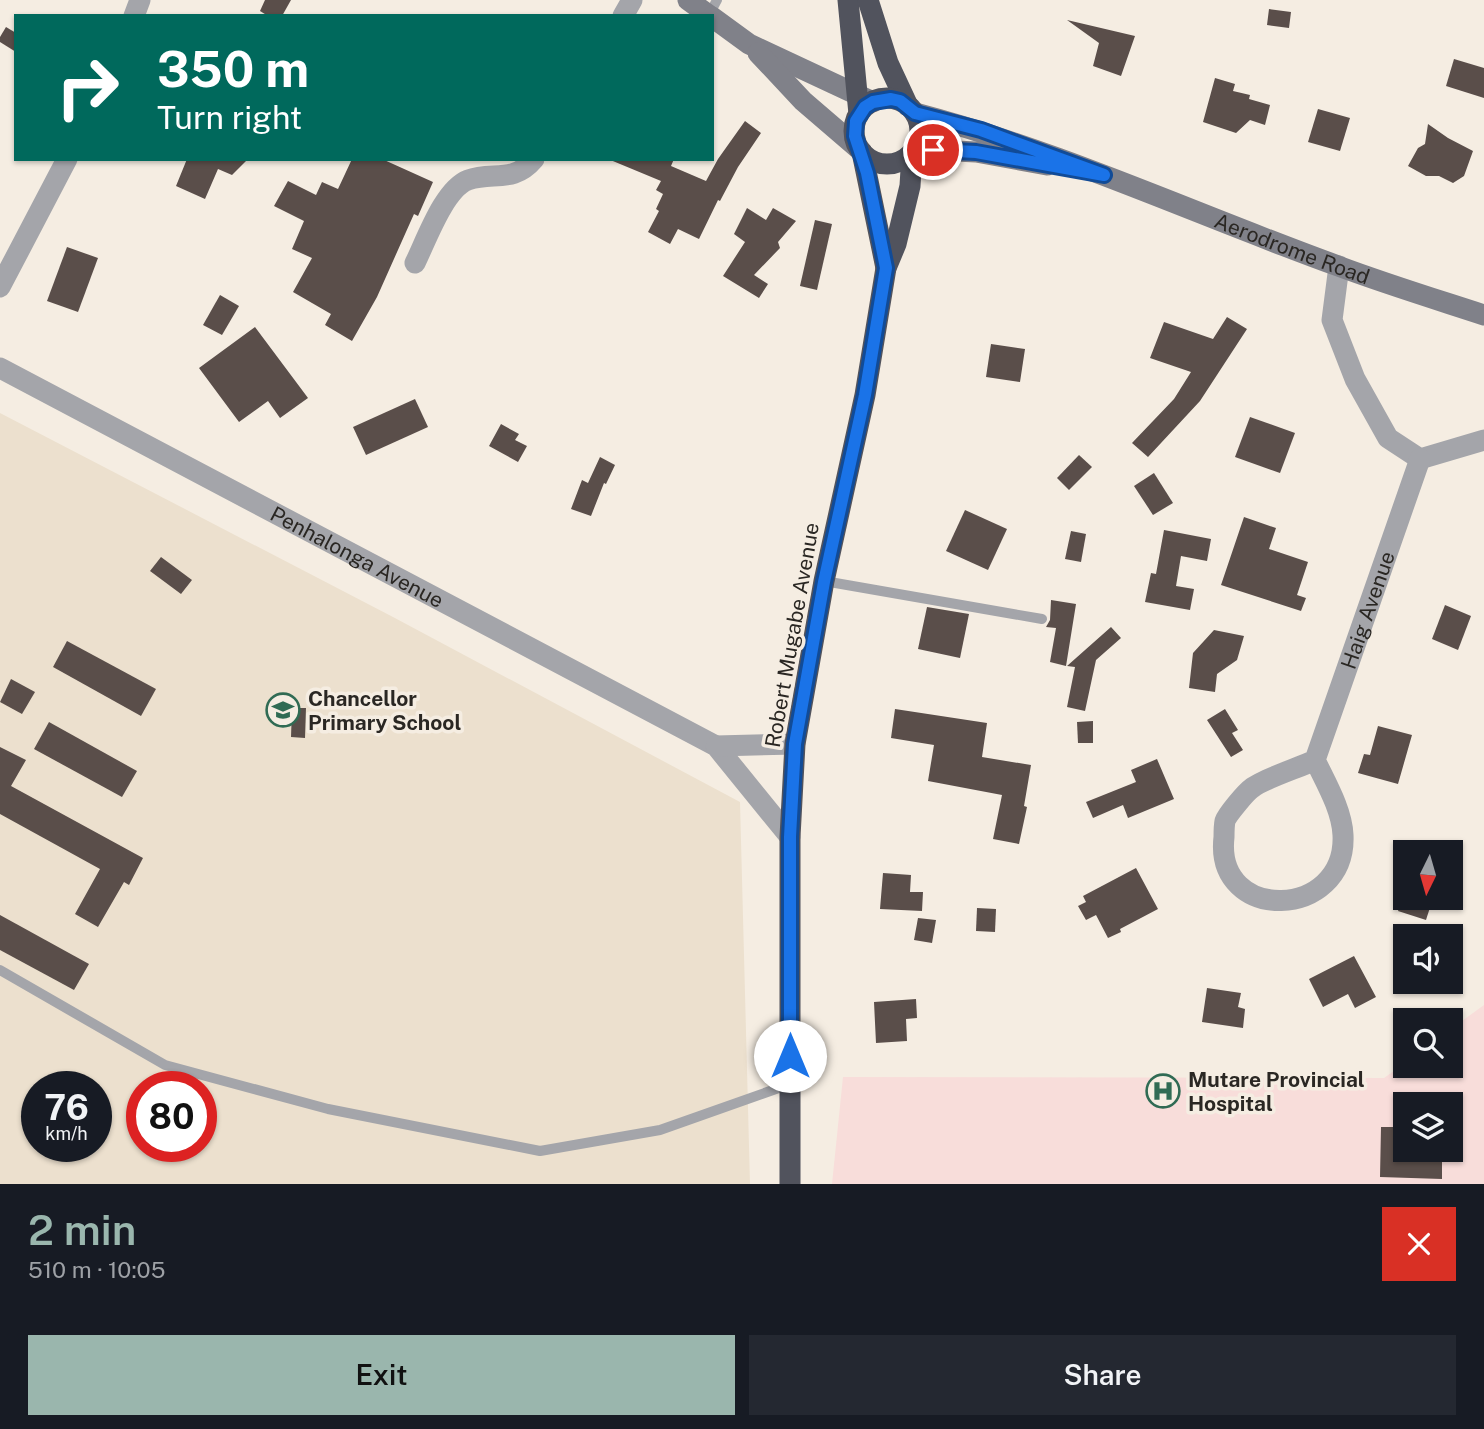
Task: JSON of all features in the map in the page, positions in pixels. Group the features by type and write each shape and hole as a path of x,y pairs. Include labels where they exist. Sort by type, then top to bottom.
{"highway":[{"path":"848,0 863,104 855,136 861,151 870,159 892,163 903,160 913,151 920,131 884,52 868,0"},
{"path":"863,104 891,99 911,110"},
{"name":"Robert Mugabe Avenue","path":"861,151 886,268"},
{"name":"Robert Mugabe Avenue","path":"789,1184 790,837 795,744 824,582 865,395 886,268 903,219 913,151"}],"street":[{"path":"688,0 712,12 749,44 803,101 861,151"},
{"path":"749,44 863,104"},
{"name":"Aerodrome Road","path":"911,110 981,130 1339,266 1484,315"},
{"name":"Aerodrome Road","path":"913,151 976,152 1104,175"},
{"path":"0,287 66,161"},
{"path":"415,263 450,195 466,181 488,176 509,177 531,161"},
{"path":"1339,266 1332,320 1354,379 1388,438 1420,460 1484,440"},
{"name":"Penhalonga Avenue","path":"0,368 716,746 790,837"},
{"name":"Haig Avenue","path":"1315,760 1420,460"},
{"name":"Penhalonga Avenue","path":"716,746 795,744"},
{"path":"1315,760 1336,807 1343,833 1342,855 1327,884 1301,899 1269,901 1243,890 1227,871 1223,846 1226,820 1252,788 1315,760"}],"lane":[{"path":"824,582 1042,620"},
{"path":"0,970 165,1065 328,1109 540,1151 660,1130 790,1084"}],"shaded area":[{"name":"Chancellor Primary School","path":"0,413 393,617 740,802 750,1184 0,1184"},
{"name":"Mutare Provincial Hospital","path":"1484,1005 1484,1184 832,1184 843,1077 1384,1078 1393,1072 1393,1078 1463,1078 1463,1020"}],"building":[{"path":"265,0 291,0 283,14 265,14 260,11"},
{"path":"1269,9 1291,12 1289,28 1267,25"},
{"path":"1067,20 1135,36 1121,76 1093,66 1099,43"},
{"path":"6,27 14,32 14,51 0,42"},
{"path":"1454,59 1484,68 1484,98 1446,86"},
{"path":"1215,78 1235,84 1233,91 1250,95 1249,99 1270,105 1265,125 1250,120 1236,133 1203,122"},
{"path":"1318,109 1350,118 1340,151 1308,142"},
{"path":"745,121 761,133 738,167 720,201 718,200 699,239 678,229 670,244 648,232 659,211 656,209 663,194 656,190 661,181 613,161 673,161 671,166 706,181"},
{"path":"1428,124 1473,151 1464,176 1453,183 1439,176 1426,176 1408,166 1418,148 1425,144"},
{"path":"186,161 246,161 232,175 218,169 205,199 176,186"},
{"path":"351,161 386,161 433,182 418,216 414,214 377,297 352,341 325,325 331,314 293,292 312,258 292,249 304,221 274,206 288,181 316,195 322,182 338,189"},
{"path":"747,208 766,220 773,208 796,221 778,242 780,248 754,275 768,284 759,298 723,276 745,242 734,234"},
{"path":"815,220 832,224 817,290 800,286"},
{"path":"67,247 98,258 78,312 47,301"},
{"path":"220,295 239,306 222,335 203,325"},
{"path":"1227,317 1247,329 1200,401 1148,457 1132,443 1174,399 1191,372 1150,358 1164,322 1213,339"},
{"path":"255,327 308,398 280,418 268,401 239,422 199,368"},
{"path":"991,344 1025,349 1020,382 986,377"},
{"path":"415,399 428,427 366,455 353,427"},
{"path":"1250,417 1295,433 1280,473 1235,457"},
{"path":"501,424 519,434 515,440 527,446 518,462 489,446"},
{"path":"1079,455 1092,467 1069,490 1057,478"},
{"path":"600,457 615,465 606,484 604,483 591,516 571,509 582,480 588,483"},
{"path":"1154,473 1173,503 1153,515 1134,486"},
{"path":"965,510 1007,529 988,570 946,551"},
{"path":"1244,517 1276,528 1269,549 1308,562 1297,595 1306,598 1301,611 1221,585"},
{"path":"1164,530 1211,539 1207,561 1181,556 1176,586 1194,589 1190,610 1145,602 1151,573 1156,574"},
{"path":"1071,531 1086,534 1081,562 1065,559"},
{"path":"161,557 192,580 181,594 150,571"},
{"path":"1051,600 1076,604 1066,666 1050,662 1056,628 1046,627 1050,620"},
{"path":"1445,605 1471,616 1458,650 1432,639"},
{"path":"927,607 969,614 960,658 918,649"},
{"path":"1111,627 1121,638 1096,660 1085,711 1067,707 1075,667 1067,666"},
{"path":"1214,630 1244,636 1237,660 1217,674 1215,692 1189,688 1193,653"},
{"path":"67,641 156,689 141,716 53,667"},
{"path":"11,679 35,692 22,714 0,702"},
{"path":"292,708 306,708 305,738 291,737"},
{"path":"895,709 987,723 982,757 1031,765 1024,806 1027,807 1019,844 993,839 1002,795 928,781 934,745 891,738"},
{"path":"1225,709 1238,730 1232,733 1243,750 1231,757 1207,720"},
{"path":"1093,721 1093,743 1078,743 1077,722"},
{"path":"49,722 137,771 122,797 34,749"},
{"path":"1378,726 1412,735 1398,784 1358,773 1364,754 1370,755"},
{"path":"0,747 26,760 11,786 143,858 129,885 124,882 98,927 75,914 100,869 0,814"},
{"path":"1157,759 1174,799 1128,818 1123,805 1093,818 1086,802 1136,782 1131,770"},
{"path":"1136,868 1158,909 1108,938 1096,915 1086,920 1078,906 1086,902 1083,896"},
{"path":"883,873 911,875 910,892 923,892 922,911 880,909"},
{"path":"977,908 996,909 995,932 976,931"},
{"path":"1398,910 1429,910 1426,920"},
{"path":"0,915 89,964 74,990 0,950"},
{"path":"918,918 936,920 932,943 914,940"},
{"path":"1354,956 1376,997 1355,1008 1348,994 1323,1007 1309,979"},
{"path":"1207,988 1241,993 1238,1007 1245,1009 1243,1028 1202,1022"},
{"path":"916,999 917,1018 906,1019 907,1041 876,1043 874,1002"},
{"path":"1381,1127 1393,1127 1393,1162 1442,1162 1442,1179 1380,1177"}],"place":[{"name":"Chancellor Primary School","path":"283,710"},
{"name":"Mutare Provincial Hospital","path":"1163,1091"}],"route":[{"path":"790,1056 790,837 795,744 824,582 865,395 886,268 877,215 862,152 855,136 856,121 865,107 882,99 891,99 900,101 915,113 981,130 1104,175 976,152 933,150"}]}
